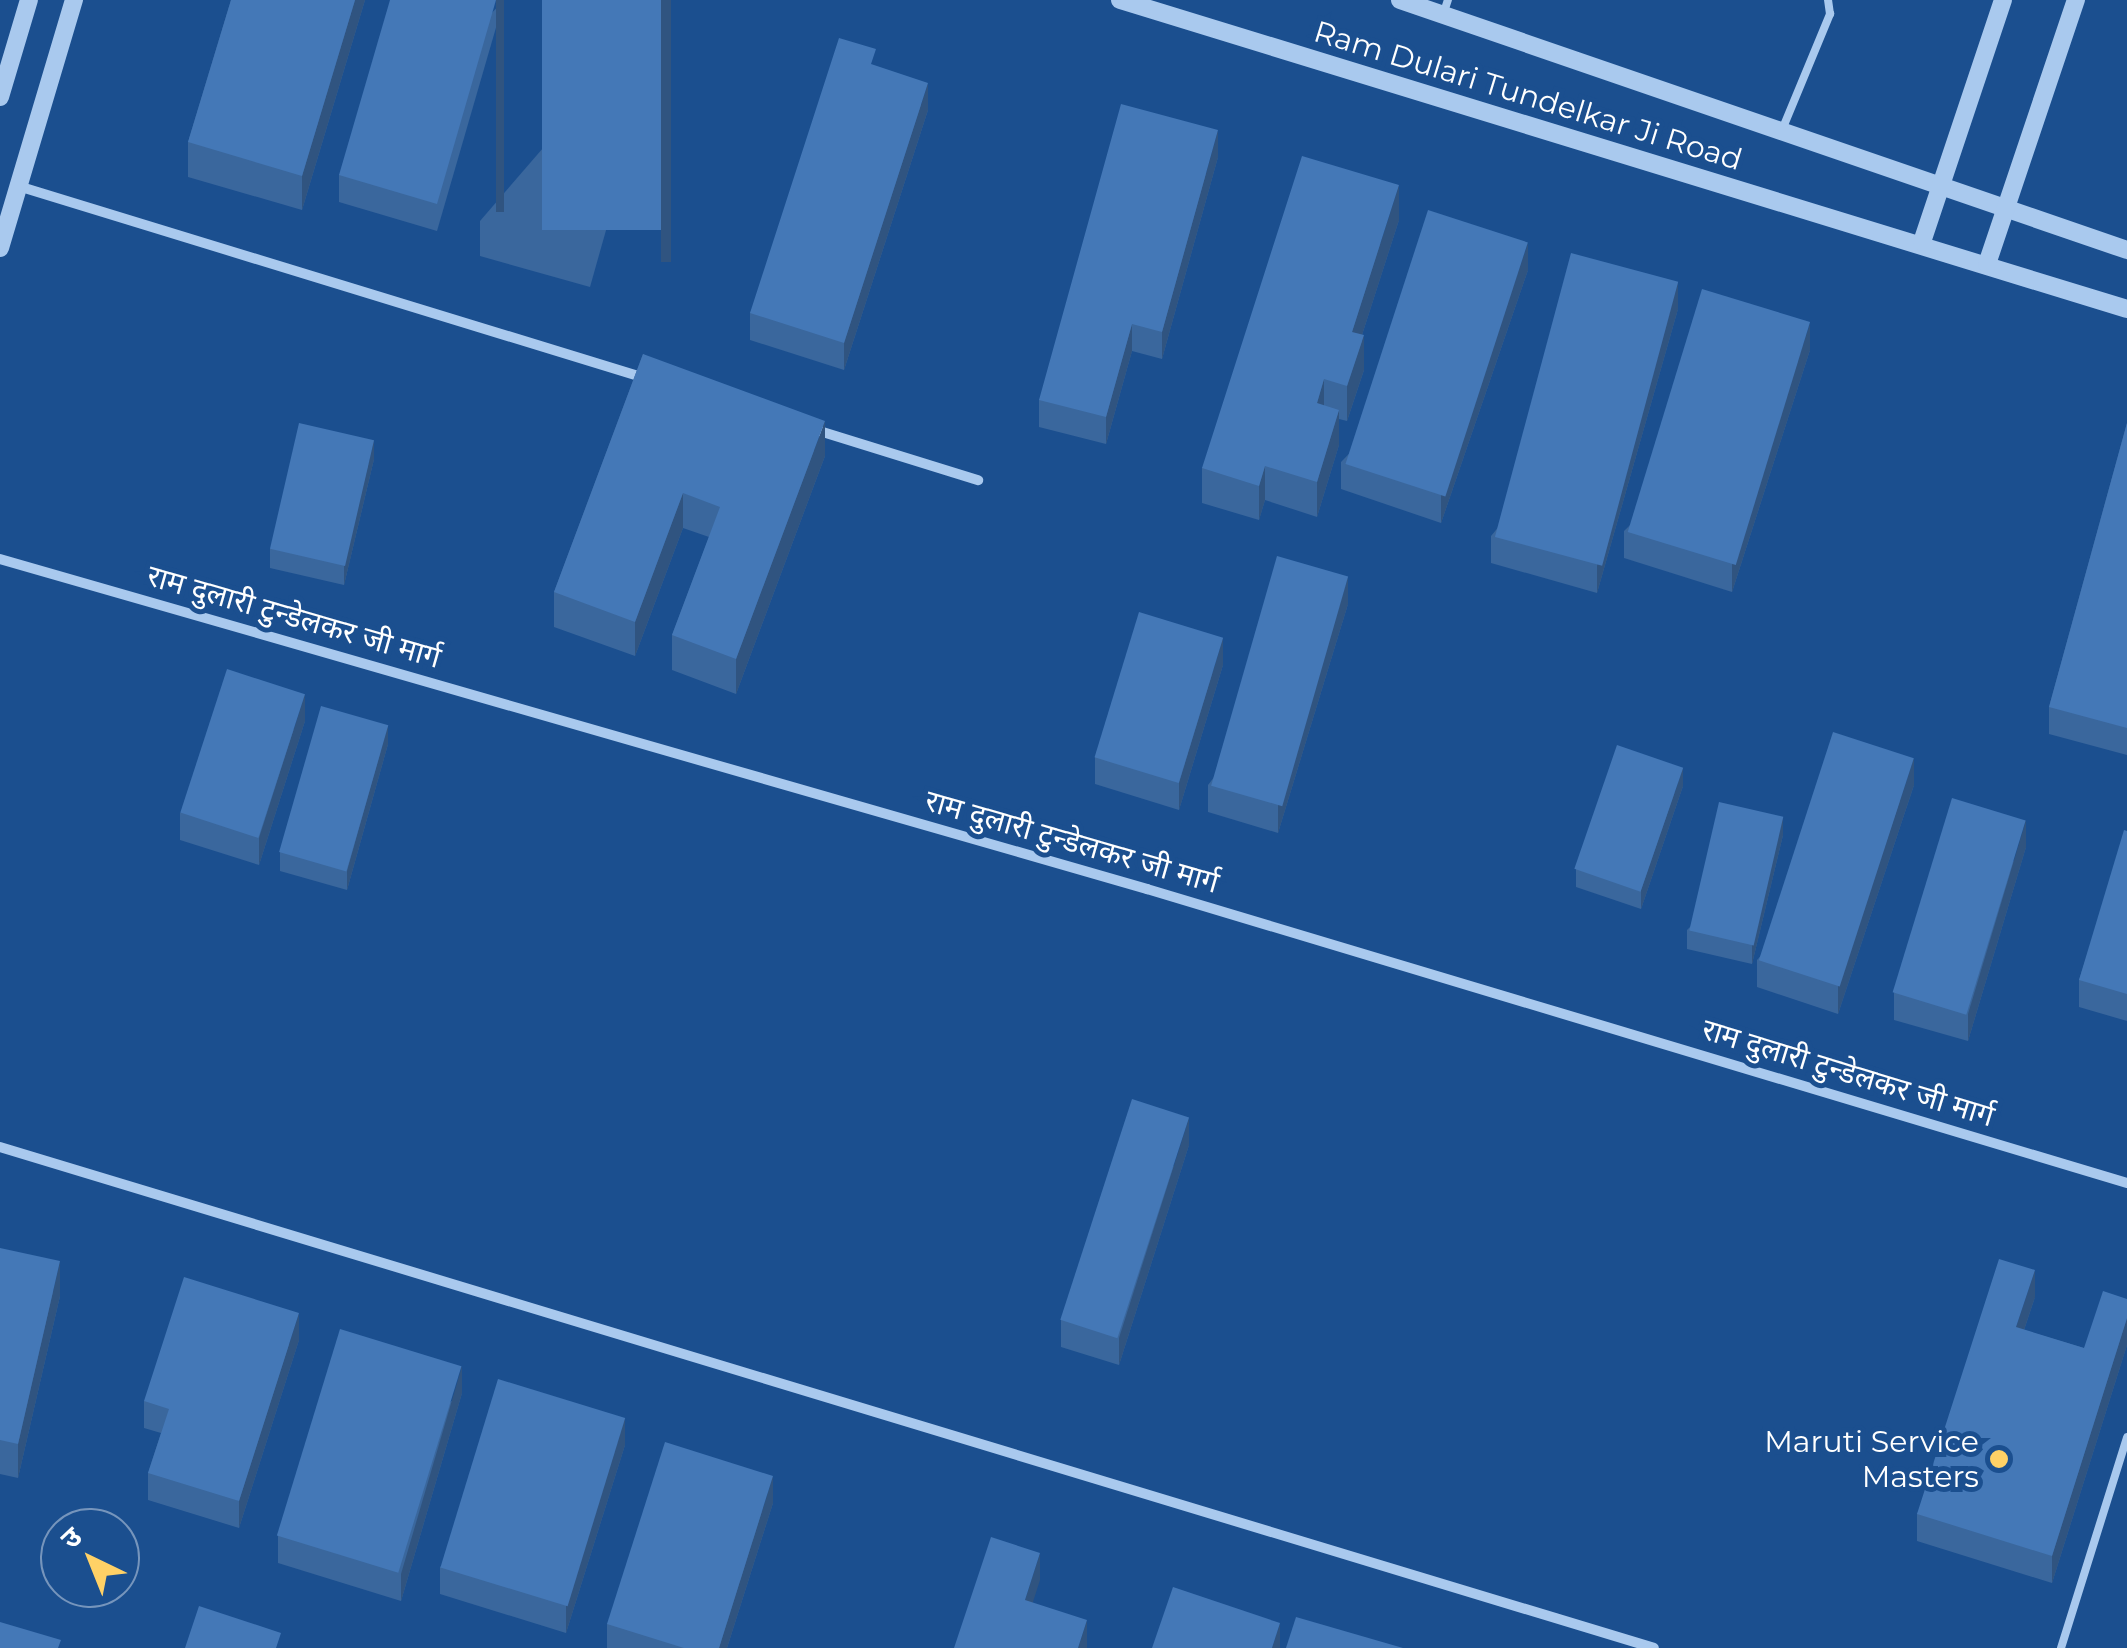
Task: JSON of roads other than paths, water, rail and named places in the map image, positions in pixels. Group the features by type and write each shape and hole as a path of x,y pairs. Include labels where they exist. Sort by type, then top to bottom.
{"street":[{"path":"0,97 30,0"},
{"path":"0,248 74,0"},
{"name":"Ram Dulari Tundelkar Ji Road","path":"1120,0 1987,264"},
{"name":"Ram Dulari Tundelkar Ji Road","path":"1400,0 1445,8 1781,133 2008,211"},
{"path":"1922,242 2002,0"},
{"path":"2076,0 1987,264 2127,309"},
{"path":"18,186 658,382"},
{"path":"2008,211 2127,250"},
{"path":"790,422 978,480"},
{"name":"राम दुलारी टुन्डेलकर जी मार्ग","path":"0,558 1166,895 2127,1183"},
{"path":"0,1147 1654,1648"}],"lane":[{"path":"1781,133 1830,14 1828,0"},
{"path":"2061,1648 2127,1438"}],"place":[{"name":"Maruti Service Masters","path":"1999,1459"}]}
